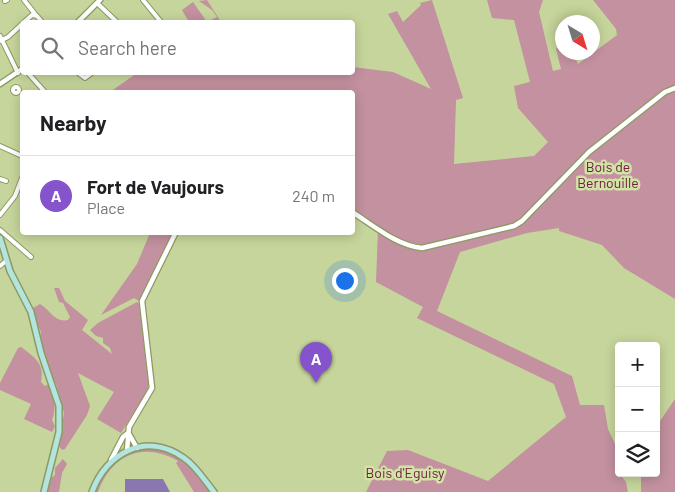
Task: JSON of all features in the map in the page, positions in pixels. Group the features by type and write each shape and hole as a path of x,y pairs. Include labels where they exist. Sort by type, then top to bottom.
{"main road":[{"path":"0,238 6,261 31,312 41,353 57,394 60,417 57,441 44,492"},
{"path":"92,492 98,476 111,460 135,448 159,447 180,455 191,464 214,492"}],"street":[{"path":"24,0 40,20"},
{"path":"143,0 159,20"},
{"path":"80,20 98,1 115,20"},
{"path":"27,20 35,14"},
{"path":"0,84 18,73 1,39 20,25"},
{"path":"30,75 43,90"},
{"path":"355,214 398,241 413,247 431,247 514,226 522,221 589,152 665,92 675,88"},
{"path":"0,146 20,155"},
{"path":"0,179 6,181"},
{"path":"0,215 15,196 20,183"},
{"path":"0,230 31,257"},
{"path":"127,451 129,427 152,388 142,301 175,235"},
{"path":"0,266 6,261"},
{"path":"128,433 135,448"},
{"path":"111,460 123,437 128,433"},
{"path":"128,441 135,448"}],"green space":[{"path":"207,0 220,20 211,20 217,17 212,10 199,1"},
{"name":"Bois de Bernouille","path":"432,0 463,98 456,100 454,164 534,156 548,142 518,108 514,86 530,82 514,20 492,18 487,0 543,0 539,12 553,71 561,69 559,60 576,60 578,64 583,60 600,60 600,48 617,35 616,29 593,0 675,0 675,299 624,268 602,245 559,231 559,228 527,233 460,252 437,311 572,376 580,405 604,405 608,429 615,444 615,477 622,477 626,482 628,492 366,492 387,451 408,450 488,481 566,417 554,384 417,318 423,307 376,282 378,229 355,213 355,90 113,90 134,75 355,75 355,67 393,72 431,89 388,14 397,11 403,22 421,5 420,3"},
{"path":"193,2 206,20 188,20 182,10"},
{"path":"2,232 15,275 33,308 40,304 56,318 68,320 70,317 63,303 59,302 54,288 59,288 65,301 88,320 82,330 112,354 110,348 103,343 103,338 96,336 90,330 98,323 137,302 139,304 148,390 121,433 97,419 114,392 78,373 90,406 87,415 65,449 62,450 59,446 64,413 56,384 47,371 40,338 41,332 14,275 0,233"},
{"path":"149,235 172,235 139,301 134,298 101,315 137,264"},
{"path":"21,347 40,365 41,382 45,386 49,384 51,388 55,406 52,420 55,426 52,432 24,419 31,404 0,390 0,383 18,348"},
{"path":"675,399 675,492 641,492 641,477 660,477 660,421"},
{"path":"151,448 170,453 186,463 213,492 194,492 176,463 178,461 165,455 141,452 130,455 120,461 111,469 98,492 94,492 103,474 115,461 131,452"},
{"path":"63,459 67,464 62,473 59,492 47,492 50,479 55,475 55,468"}],"shaded area":[{"path":"125,479 163,479 170,492 125,492"}],"place":[{"name":"Fort de Vaujours","path":"316,383"}],"park label":[{"name":"Bois d'Eguisy","path":"405,472"}]}
